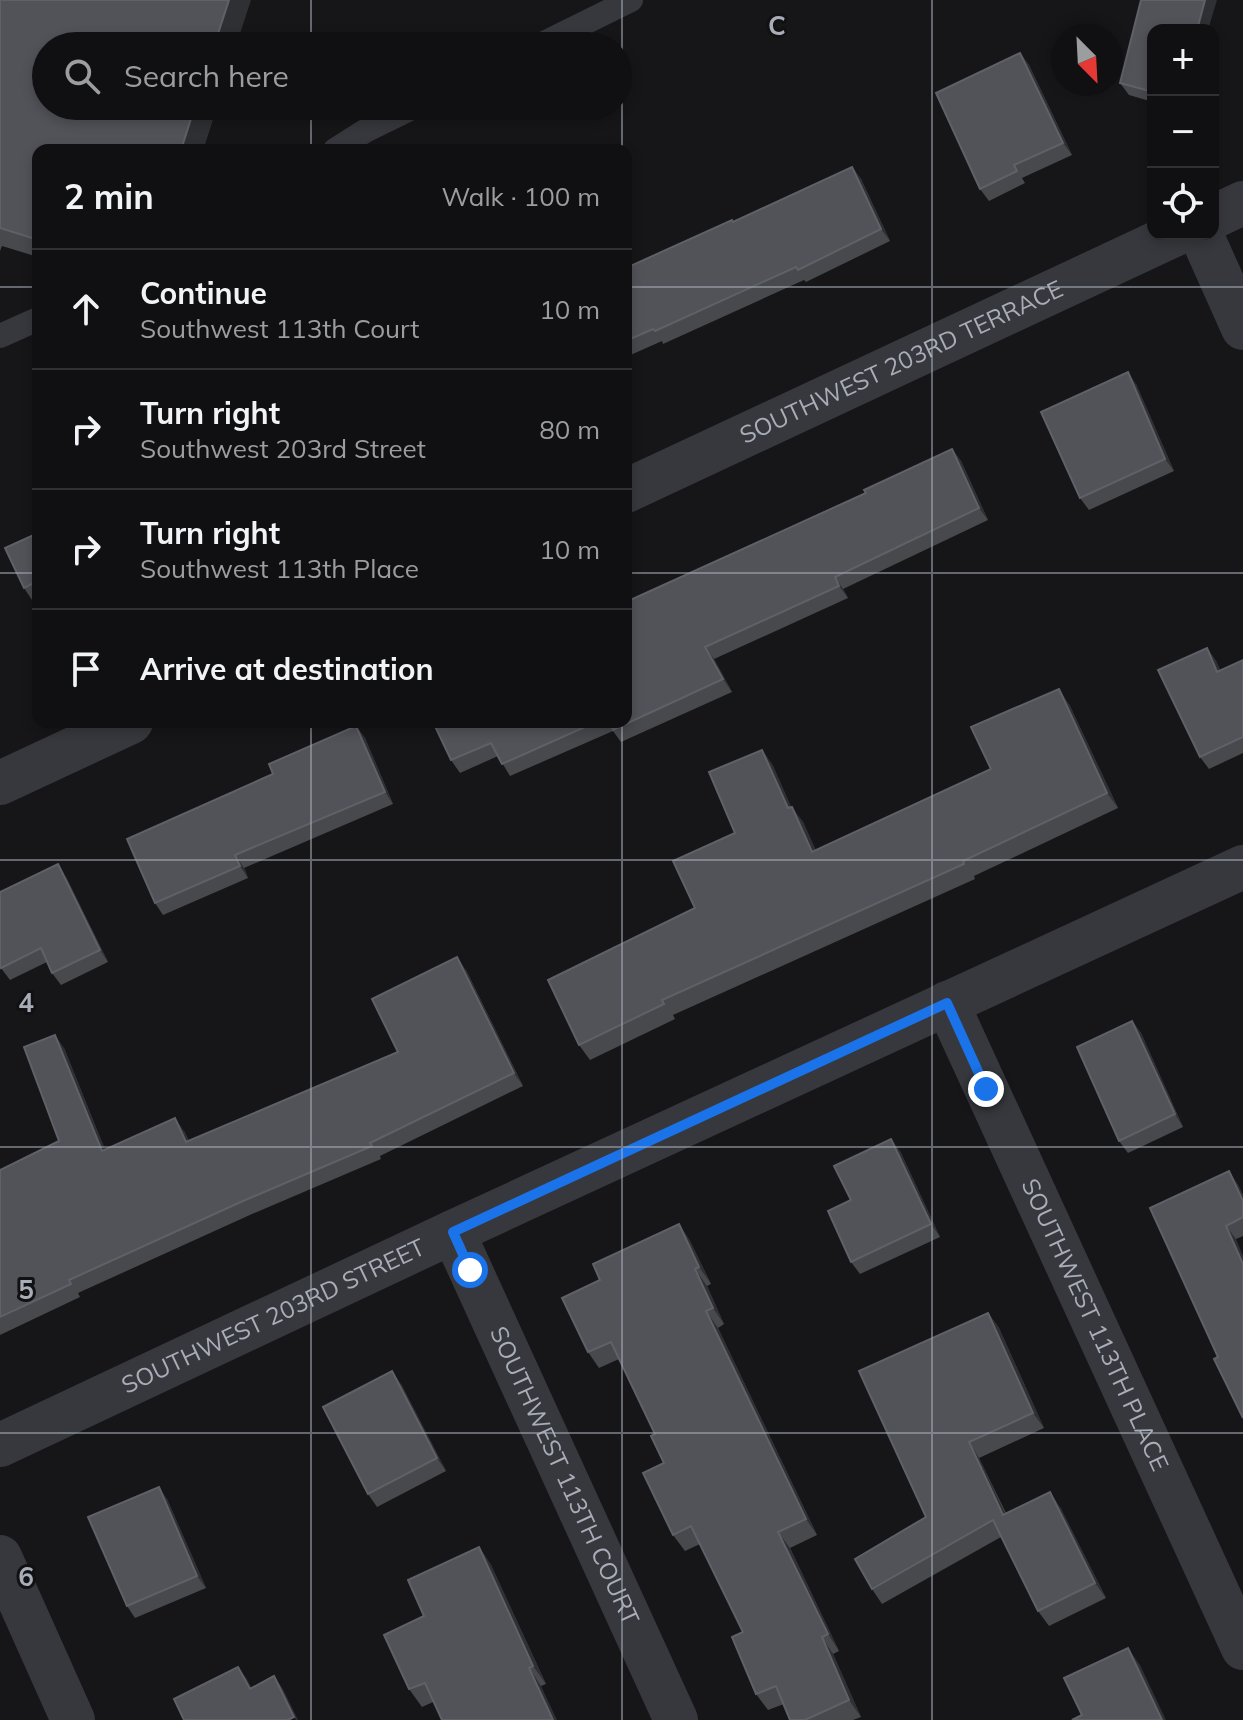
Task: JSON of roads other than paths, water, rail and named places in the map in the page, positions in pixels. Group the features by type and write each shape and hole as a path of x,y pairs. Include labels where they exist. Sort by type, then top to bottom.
{"street":[{"path":"1219,214 1243,203"},
{"name":"SOUTHWEST 203RD TERRACE","path":"632,488 1163,240"},
{"path":"1204,240 1243,328"},
{"path":"0,783 118,728"},
{"name":"SOUTHWEST 203RD STREET","path":"0,1445 1243,867"},
{"name":"SOUTHWEST 113TH PLACE","path":"947,1003 1243,1648"},
{"name":"SOUTHWEST 113TH COURT","path":"453,1232 676,1720"},
{"path":"0,1557 73,1720"}],"lane":[{"path":"566,32 631,0"},
{"path":"344,144 387,120"},
{"path":"0,336 32,322"}]}
